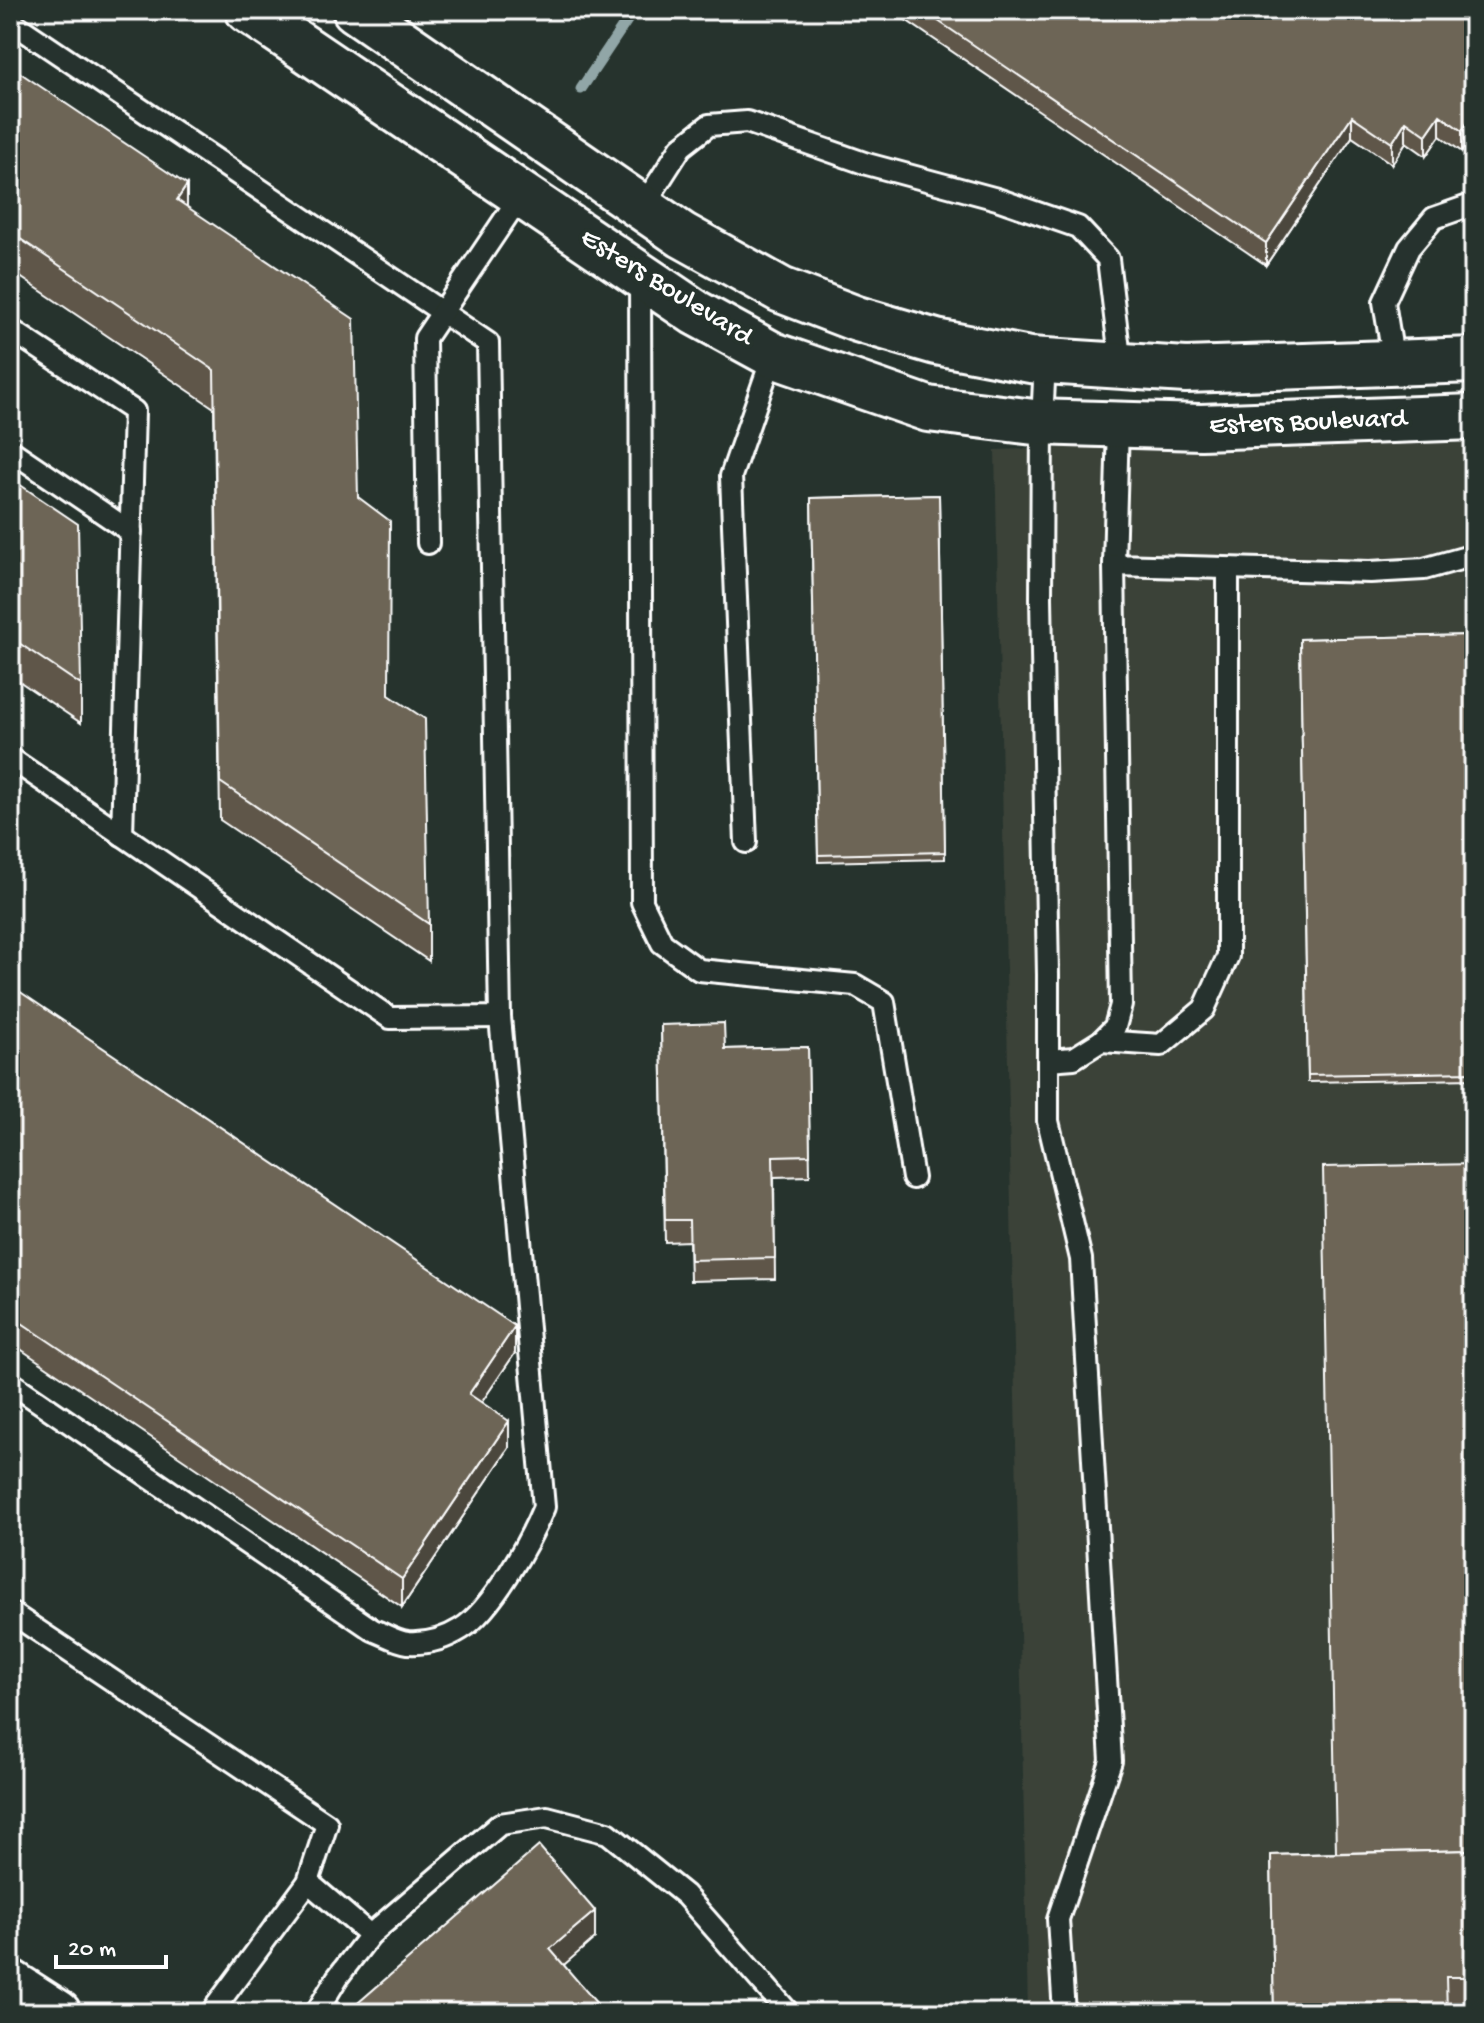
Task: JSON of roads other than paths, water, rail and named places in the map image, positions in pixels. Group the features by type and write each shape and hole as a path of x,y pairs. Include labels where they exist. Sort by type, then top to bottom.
{"main road":[{"name":"Esters Boulevard","path":"248,10 696,313 773,355 928,409 1042,422 1201,427 1474,417"},
{"name":"Esters Boulevard","path":"355,10 682,235 781,290 857,319 936,342 1045,361 1186,370 1474,360"},
{"path":"1118,425 1121,366"},
{"path":"10,1982 58,2013"}],"lane":[{"path":"10,21 488,343 500,1017 544,1507 533,1534 487,1605 463,1628 437,1640 405,1643 373,1630 10,1382"},
{"path":"642,208 681,147 709,125 747,122 867,164 997,199 1078,227 1108,259 1121,366"},
{"path":"428,543 425,338 521,195"},
{"path":"1394,363 1384,302 1409,248 1434,218 1474,204"},
{"path":"640,276 642,902 662,943 699,970 855,985 884,1002 913,1178"},
{"path":"10,329 134,411 122,835"},
{"path":"746,842 731,476 773,355"},
{"path":"1045,361 1041,598 1048,1121 1081,1259 1111,1761 1058,1919 1064,2013"},
{"path":"1048,1060 1074,1058 1101,1041 1115,1027 1121,1005 1114,565 1118,425"},
{"path":"10,450 131,532"},
{"path":"1114,565 1370,572 1424,569 1474,555"},
{"path":"1101,1041 1161,1045 1204,1009 1228,956 1228,569"},
{"path":"10,758 390,1018 500,1017"},
{"path":"10,1612 327,1824 308,1882 211,2013"},
{"path":"316,2013 337,1978 370,1935 500,1824 547,1817 608,1833 685,1895 789,2013"},
{"path":"308,1882 370,1935"}],"waterway":[{"path":"581,89 634,10"}]}
